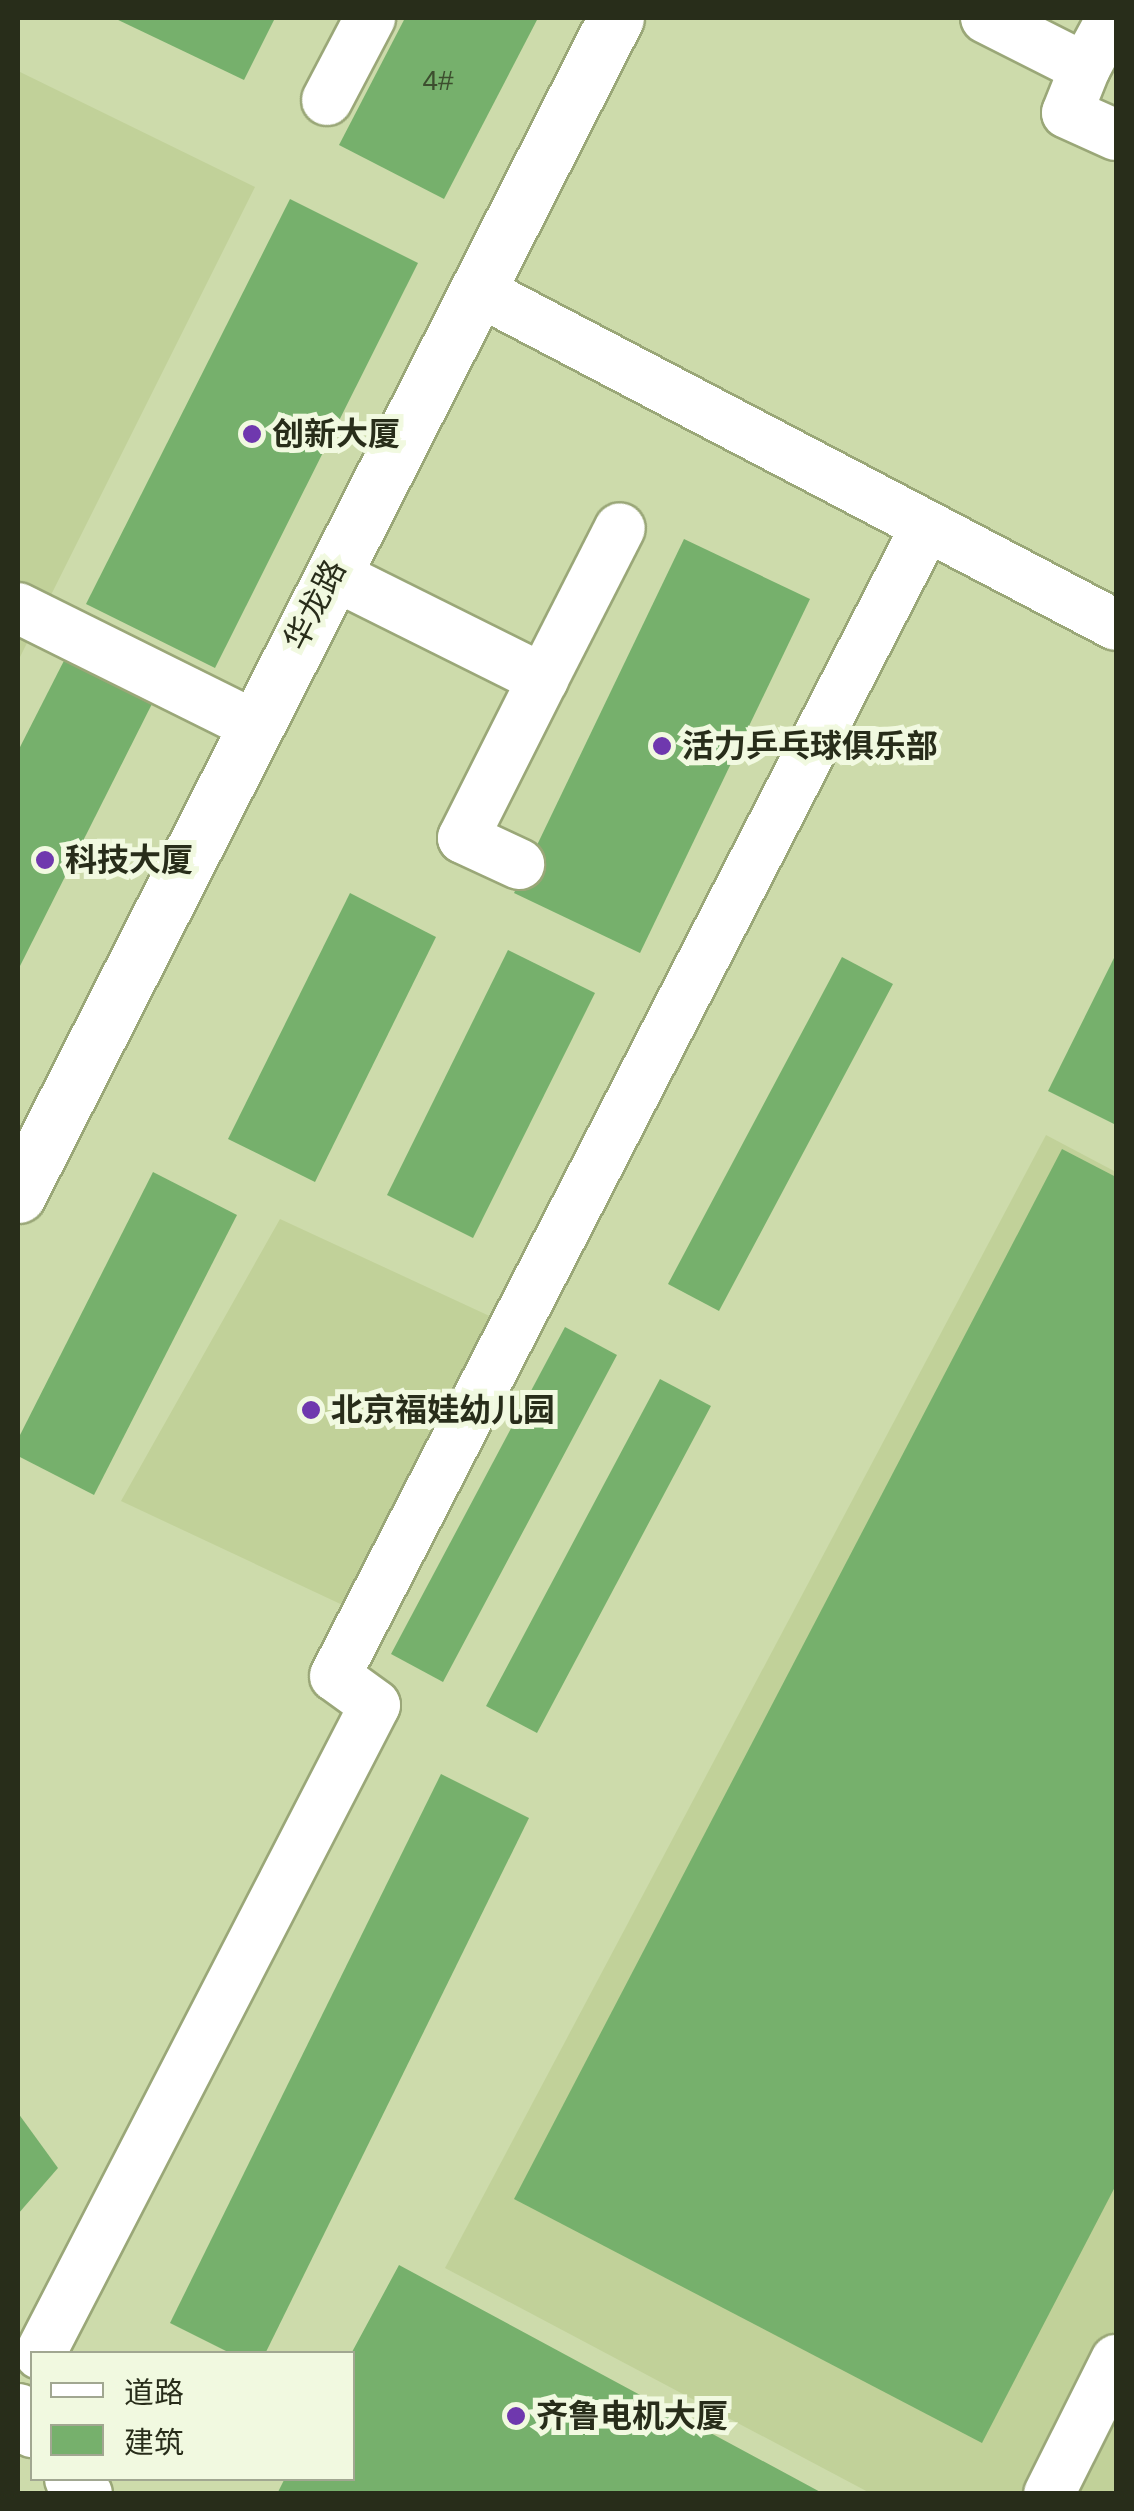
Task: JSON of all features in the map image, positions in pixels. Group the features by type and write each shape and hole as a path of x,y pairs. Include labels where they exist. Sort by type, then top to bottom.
{"main road":[{"name":"华龙路","path":"18,1195 616,18"}],"street":[{"path":"327,100 370,18"},
{"path":"986,18 1085,68"},
{"path":"1112,18 1067,113 1116,135"},
{"path":"477,290 1116,624"},
{"path":"42,2351 375,1704 335,1676 926,527"},
{"path":"518,864 463,838 620,528"},
{"path":"332,574 543,679"},
{"path":"18,608 254,725"},
{"path":"1050,2494 1116,2360"},
{"path":"18,2397 30,2372"}],"shaded area":[{"path":"18,71 255,187 18,661"},
{"path":"1046,1135 1116,1172 1116,2493 870,2493 445,2268"},
{"name":"北京福娃幼儿园","path":"280,1219 496,1319 349,1608 121,1501"}],"building":[{"path":"114,18 275,18 244,80"},
{"path":"405,18 538,18 444,199 339,145"},
{"name":"创新大厦","path":"290,199 418,263 215,668 86,604"},
{"name":"活力乒乓球俱乐部","path":"684,539 810,599 640,953 514,893"},
{"name":"科技大厦","path":"74,641 162,684 18,970 18,751"},
{"path":"350,893 436,937 315,1182 228,1139"},
{"path":"508,950 595,993 473,1238 387,1195"},
{"path":"1116,954 1116,1125 1048,1091"},
{"path":"842,957 893,984 719,1311 668,1284"},
{"path":"1062,1149 1116,1177 1116,2185 982,2443 514,2199"},
{"path":"153,1172 237,1215 94,1495 18,1456 18,1439"},
{"path":"565,1327 617,1355 443,1682 391,1654"},
{"path":"660,1379 711,1406 537,1733 486,1706"},
{"path":"441,1774 529,1818 266,2351 226,2351 170,2323"},
{"path":"18,2113 58,2168 18,2214"},
{"name":"齐鲁电机大厦","path":"399,2265 824,2494 277,2494 284,2481 355,2481 353,2351"}],"place":[{"name":"创新大厦","path":"252,434"},
{"name":"活力乒乓球俱乐部","path":"662,746"},
{"name":"科技大厦","path":"45,860"},
{"name":"北京福娃幼儿园","path":"311,1410"},
{"name":"齐鲁电机大厦","path":"516,2416"}]}
